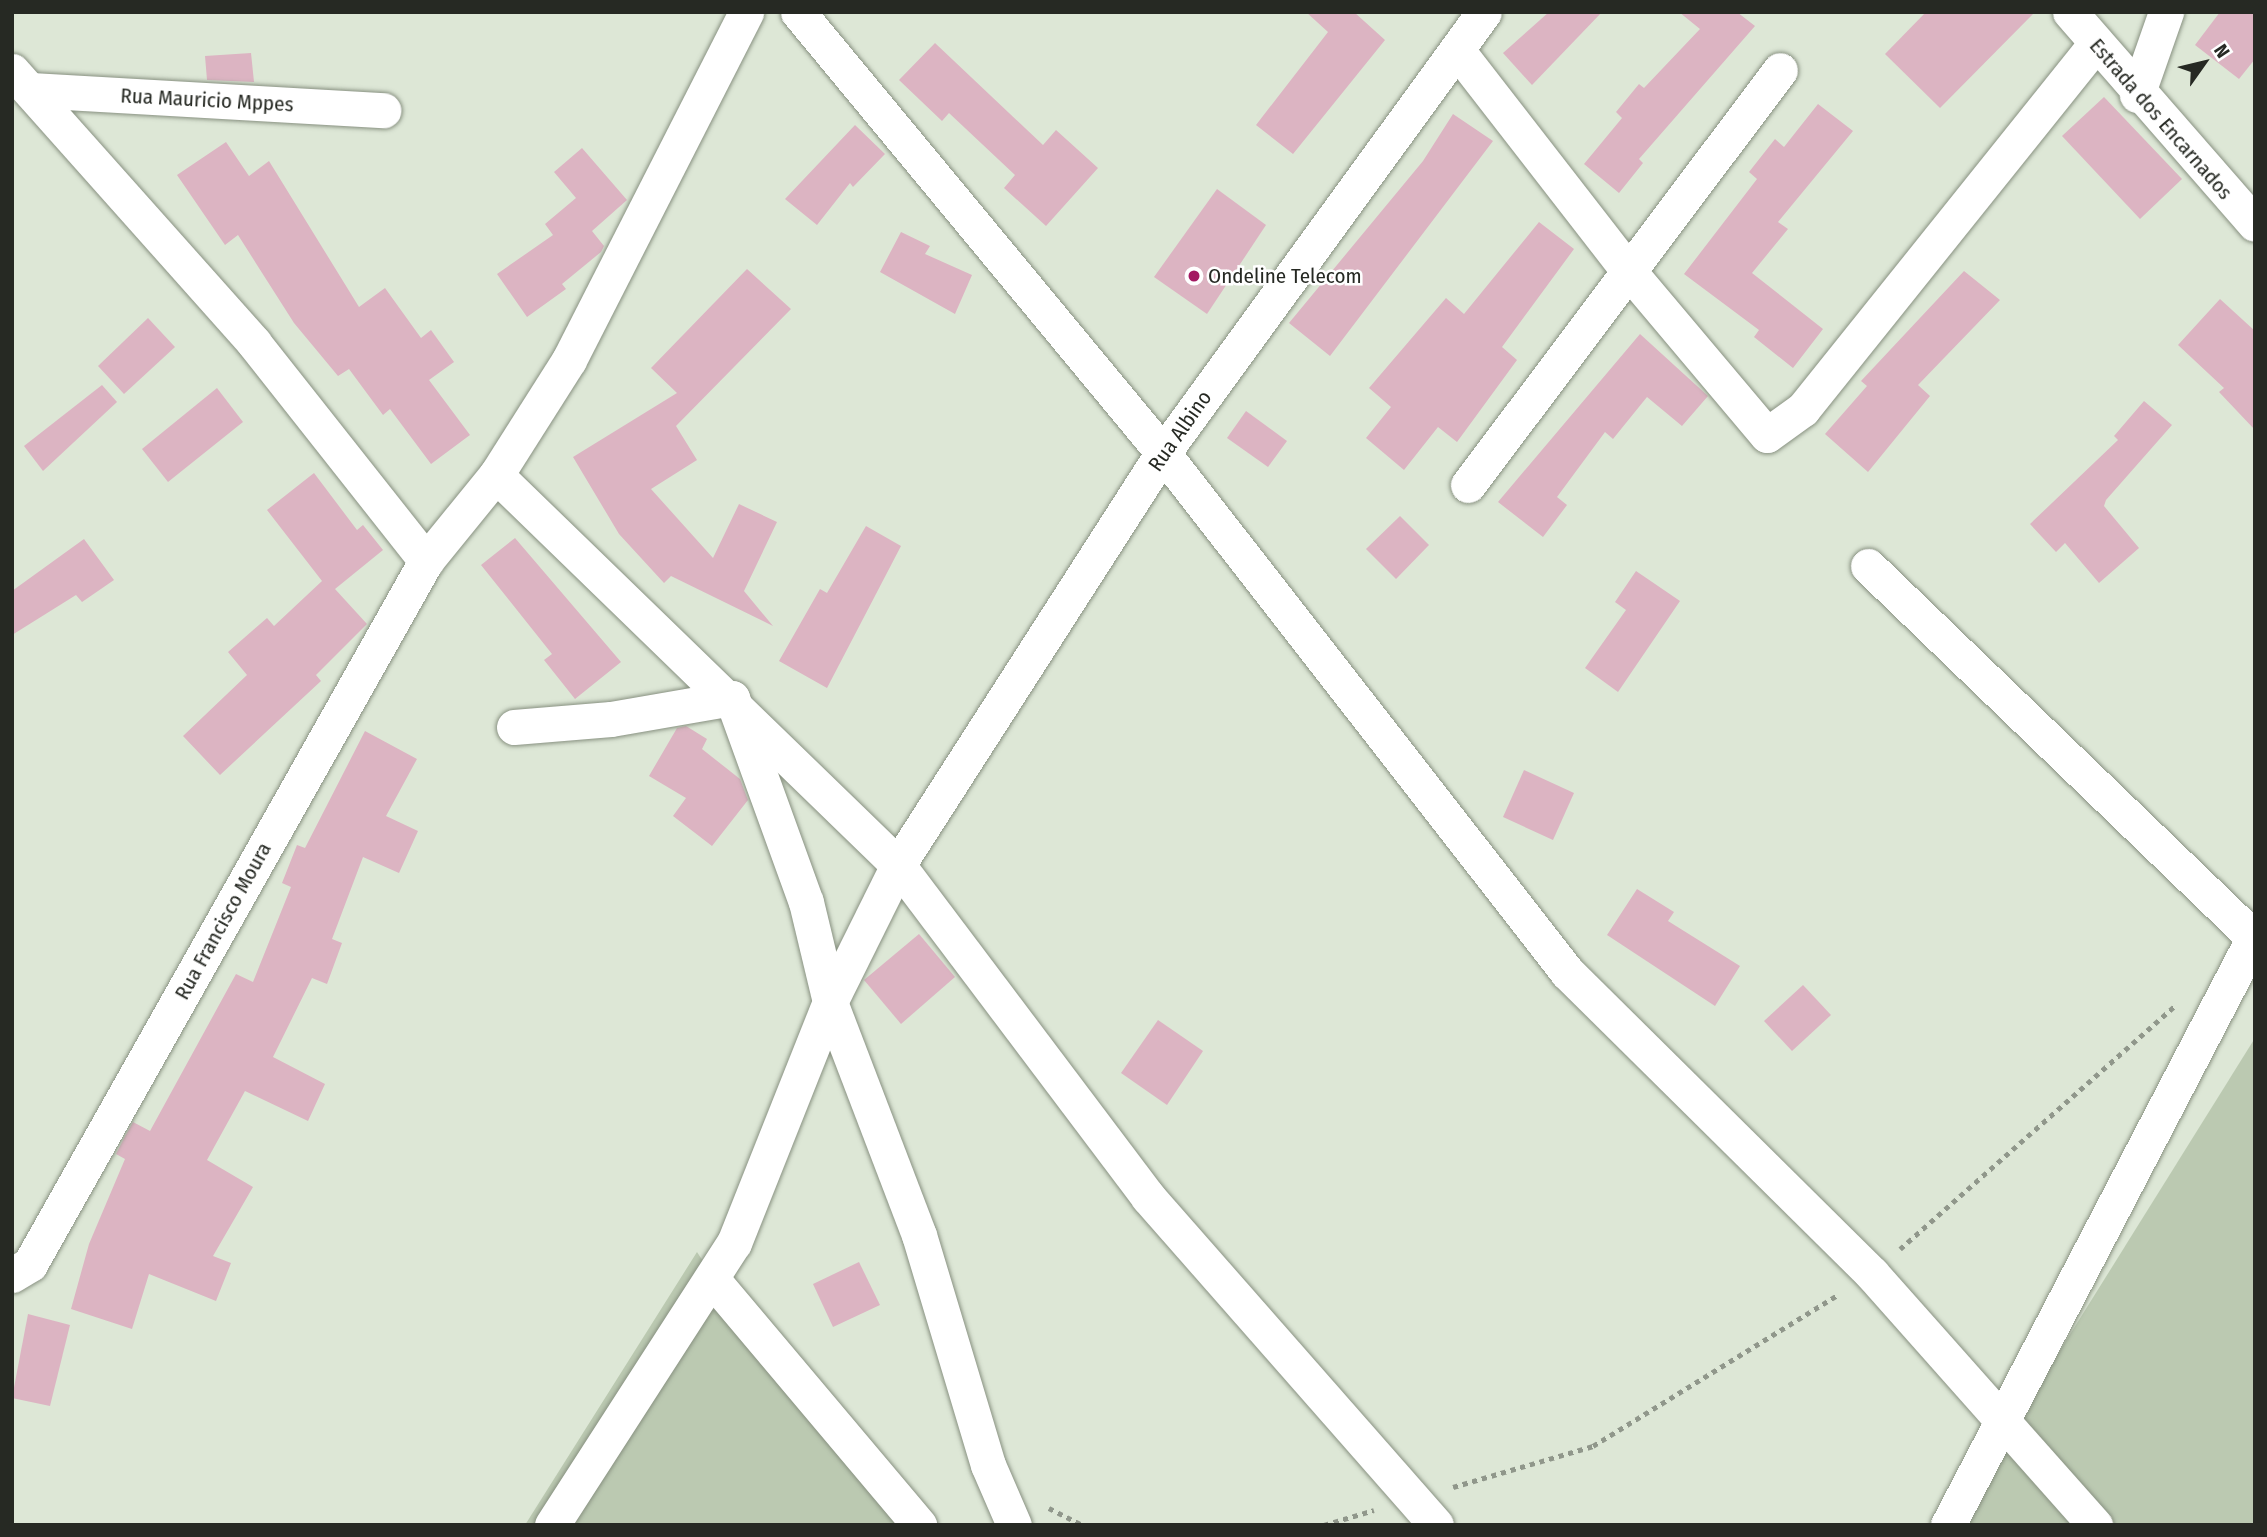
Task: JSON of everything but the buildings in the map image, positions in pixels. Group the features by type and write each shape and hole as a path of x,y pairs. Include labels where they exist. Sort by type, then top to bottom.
{"street":[{"name":"Rua Francisco Moura","path":"12,1275 30,1264 426,561 496,475 569,360 746,12"},
{"path":"798,12 1163,453 1567,972 1872,1274 2003,1425 2095,1525"},
{"name":"Rua Albino","path":"552,1525 734,1243 830,1002 898,865 1163,453 1484,12"},
{"name":"Estrada dos Encarnados","path":"2070,12 2137,95 2255,224"},
{"path":"2137,95 2166,12"},
{"path":"1457,50 1627,269 1767,435 1803,409 2095,44"},
{"path":"1468,485 1627,269 1780,70"},
{"path":"22,80 254,343 426,561"},
{"name":"Rua Mauricio Mppes","path":"22,80 383,110"},
{"path":"496,475 732,698 898,865 1148,1197 1436,1525"},
{"path":"1868,566 2254,937 2003,1425 1948,1525"},
{"path":"514,727 611,719 732,698"},
{"path":"732,698 806,902 830,1002 919,1235 988,1465 1014,1525"},
{"path":"712,1279 919,1525"}],"path":[{"path":"1324,1525 1593,1446 1872,1274 2183,999"}],"green space":[{"path":"2255,1038 2255,1525 1951,1525"},
{"path":"697,1252 714,1278 920,1525 525,1525"}],"place":[{"name":"Ondeline Telecom","path":"1194,276"}]}
